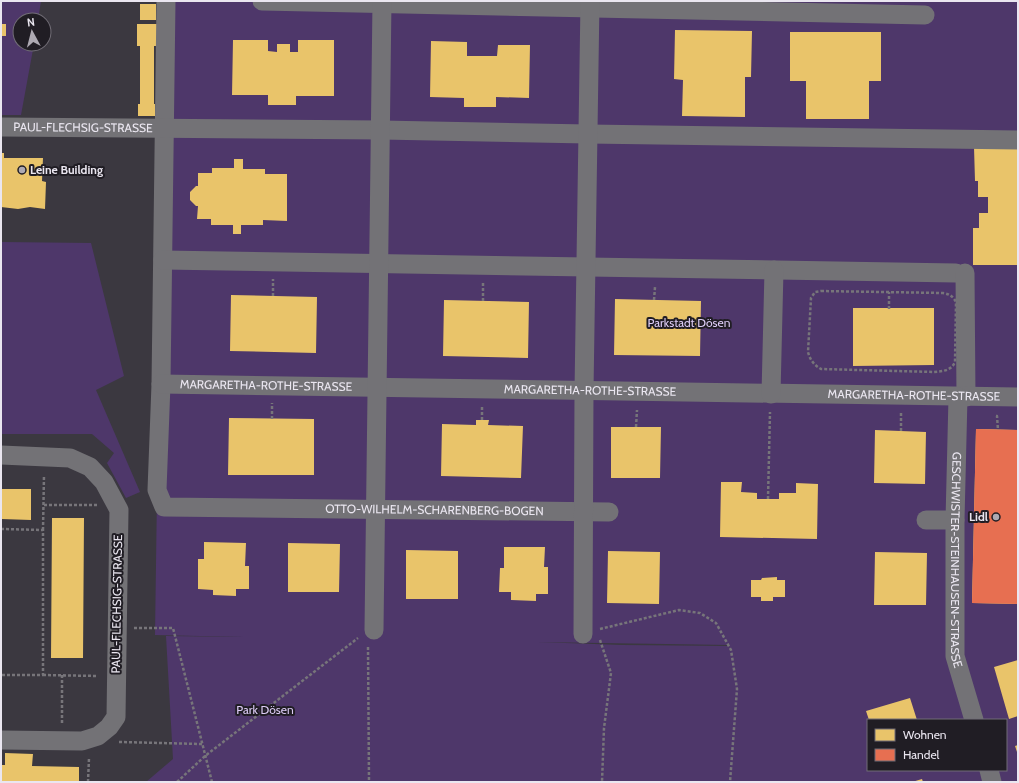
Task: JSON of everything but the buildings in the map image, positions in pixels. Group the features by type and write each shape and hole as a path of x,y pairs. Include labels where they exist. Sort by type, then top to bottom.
{"street":[{"name":"MARGARETHA-ROTHE-STRASSE","path":"164,508 157,490 161,384 166,1"},
{"path":"262,1 804,7 925,15"},
{"path":"368,637 375,510 382,2"},
{"path":"590,4 583,512 593,634"},
{"name":"PAUL-FLECHSIG-STRASSE","path":"1,127 381,130 1018,140"},
{"path":"163,260 774,270 771,394"},
{"name":"GESCHWISTER-STEINHAUSEN-STRASSE","path":"774,270 960,273 962,397 955,520 955,656 974,719"},
{"name":"MARGARETHA-ROTHE-STRASSE","path":"161,384 1018,398"},
{"name":"PAUL-FLECHSIG-STRASSE","path":"1,455 70,458 90,467 104,482 119,510 116,717 109,727 98,736 82,741 1,740"},
{"name":"OTTO-WILHELM-SCHARENBERG-BOGEN","path":"164,508 609,512"},
{"path":"926,520 955,520"},
{"path":"989,771 992,782"}],"path":[{"path":"815,292 949,294 956,302 956,362 948,370 934,372 821,369 809,357 808,352 811,298 815,292"},
{"path":"768,499 771,394"},
{"path":"997,416 998,430"},
{"path":"43,675 44,457"},
{"path":"44,505 116,505"},
{"path":"1,529 43,530"},
{"path":"602,782 604,728 611,673 593,634 679,610 700,613 716,623 731,650 737,689 730,782"},
{"path":"117,628 173,628 212,782"},
{"path":"177,782 205,756 368,637"},
{"path":"368,637 368,782"},
{"path":"1,675 116,676"},
{"path":"62,675 62,741"},
{"path":"82,741 89,741 88,782"},
{"path":"112,742 202,744"}],"green space":[{"path":"1,1 41,1 39,12 12,12 12,52 33,52 21,115 1,115"},
{"name":"Parkstadt Dösen","path":"164,1 1018,1 1018,782 146,782 173,759 166,636 243,637 155,635","holes":["537,642 730,645 622,645"]},
{"path":"1,242 91,243 124,376 96,390 140,492 126,498 107,463 114,453 92,434 1,434"}],"place":[{"name":"Leine Building","path":"22,170"},
{"name":"Lidl","path":"996,517"}],"park label":[{"name":"Park Dösen","path":"265,710"}]}
